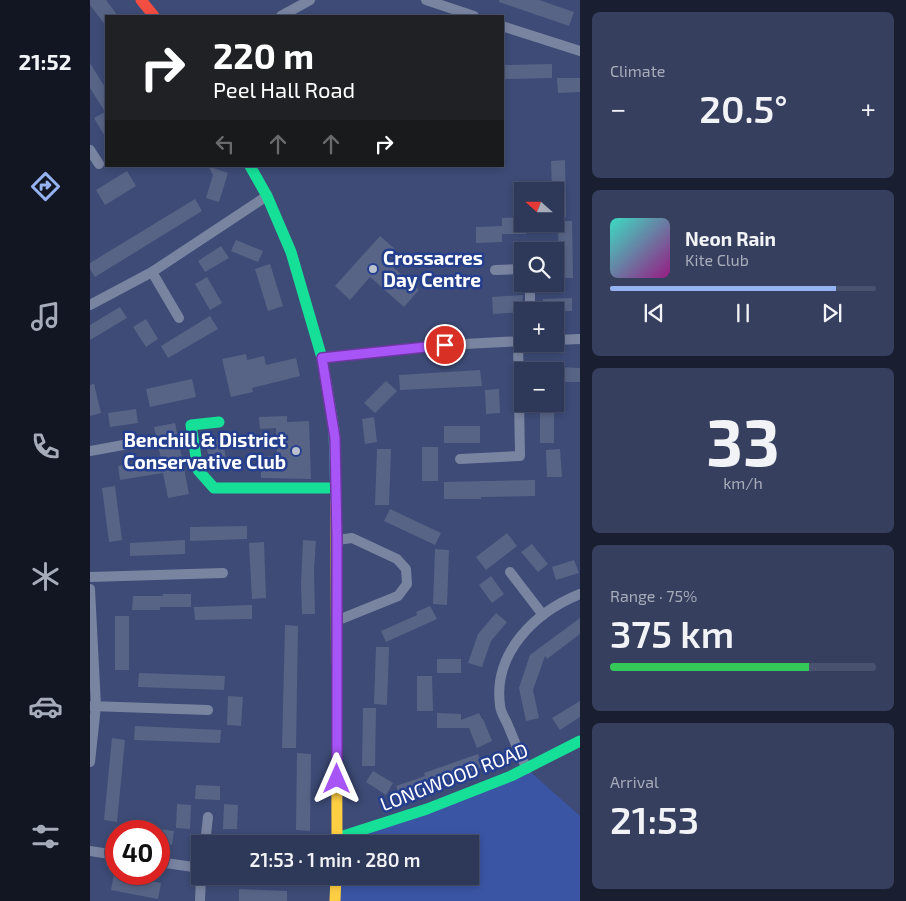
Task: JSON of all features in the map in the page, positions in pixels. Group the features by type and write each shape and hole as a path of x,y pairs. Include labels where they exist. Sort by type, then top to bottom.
{"street":[{"path":"141,0 153,15"},
{"path":"283,15 310,0"},
{"path":"426,0 471,15"},
{"path":"504,27 580,51"},
{"path":"90,150 99,164"},
{"path":"251,167 267,196 291,252 322,358 335,438 337,835"},
{"path":"90,305 152,272 267,196"},
{"path":"495,270 514,269"},
{"path":"152,272 179,318"},
{"path":"564,340 580,339"},
{"path":"322,358 445,345 514,341"},
{"path":"460,459 520,456 520,352"},
{"path":"219,422 191,425 198,470 214,488 335,488"},
{"path":"90,451 134,443"},
{"path":"336,620 398,596 407,584 406,569 397,560 352,538 337,540"},
{"path":"510,572 543,616"},
{"path":"90,577 223,573"},
{"path":"90,589 93,706 90,762"},
{"path":"526,769 500,706 500,679 509,653 523,632 566,600 580,594"},
{"path":"93,706 208,710"},
{"name":"LONGWOOD ROAD","path":"354,835 427,809 526,769 580,741"},
{"path":"206,835 208,817"},
{"path":"90,851 105,853"},
{"path":"170,864 191,867"},
{"path":"200,901 201,885"},
{"path":"335,901 336,885"}],"shaded area":[{"path":"527,769 580,816 580,901 336,901 336,885 479,885 479,835 360,835"}],"building":[{"path":"90,0 106,0 117,15 105,15 105,25 90,5"},
{"path":"499,0 539,0 574,12 569,26 499,2"},
{"path":"90,63 105,87 105,112 90,88"},
{"path":"552,64 552,78 504,79 504,65"},
{"path":"557,78 580,78 580,92 558,93"},
{"path":"105,112 105,136 94,118"},
{"path":"565,160 566,217 564,217 564,182 552,182 551,161"},
{"path":"209,167 228,173 219,202 206,198 213,175"},
{"path":"127,171 136,186 105,205 96,190"},
{"path":"195,199 202,211 95,277 90,269 90,263"},
{"path":"514,217 514,232 526,232 526,234 502,234 502,242 476,243 476,227 502,226 502,218"},
{"path":"564,221 572,221 573,278 564,278 564,242 558,242 558,232 564,232"},
{"name":"Crossacres Day Centre","path":"380,236 396,250 386,261 419,290 404,307 370,277 350,300 335,286"},
{"path":"236,240 263,251 258,262 231,251"},
{"path":"221,246 229,258 205,272 198,261"},
{"path":"270,264 283,306 268,311 255,269"},
{"path":"207,277 222,303 210,310 195,284"},
{"path":"523,295 523,302 514,302 514,313 493,314 492,297"},
{"path":"572,298 572,311 564,311 564,302 543,302 543,299"},
{"path":"120,307 127,318 90,340 90,325"},
{"path":"210,316 218,329 168,358 161,346"},
{"path":"146,319 158,339 146,347 133,327"},
{"path":"246,354 247,360 264,356 266,365 296,358 300,376 252,388 253,392 231,397 222,359"},
{"path":"564,367 580,368 580,382 564,382"},
{"path":"480,370 482,386 400,390 399,375"},
{"path":"192,379 196,397 150,407 146,389"},
{"path":"386,381 397,391 375,413 364,403"},
{"path":"94,384 101,413 90,416 90,385"},
{"path":"499,389 500,413 486,414 485,390"},
{"path":"136,409 138,423 110,427 108,413"},
{"path":"540,412 554,412 554,443 540,443"},
{"name":"Benchill & District Conservative Club","path":"287,416 287,422 309,421 311,479 261,478 261,456 277,456 276,428 260,429 259,417"},
{"path":"374,417 377,442 365,444 362,419"},
{"path":"175,423 189,494 168,498 163,473 120,480 118,466 161,459 154,427"},
{"path":"444,426 480,426 480,443 444,443"},
{"path":"222,438 228,468 212,471 205,441"},
{"path":"422,447 438,447 438,481 422,481"},
{"path":"377,449 391,449 389,505 375,505"},
{"path":"560,449 562,477 547,477 546,450"},
{"path":"535,480 535,496 444,499 444,482"},
{"path":"115,486 122,540 109,542 102,488"},
{"path":"390,509 441,533 435,545 384,521"},
{"path":"247,526 247,539 190,541 190,527"},
{"path":"507,533 517,546 486,570 476,557"},
{"path":"185,540 185,554 130,556 130,543"},
{"path":"303,540 316,541 314,569 315,614 302,614"},
{"path":"264,542 266,598 252,599 249,543"},
{"path":"532,544 548,564 538,572 521,552"},
{"path":"435,549 449,550 447,605 433,604"},
{"path":"574,560 579,573 556,580 552,567"},
{"path":"491,576 504,594 492,603 479,585"},
{"path":"163,594 191,594 191,607 160,607 160,610 132,610 133,596 163,596"},
{"path":"252,605 252,619 195,620 194,607"},
{"path":"430,606 437,619 386,642 381,631 417,615 416,612"},
{"path":"496,613 507,622 491,641 482,667 468,663 478,634"},
{"path":"115,616 129,616 129,670 115,670"},
{"path":"580,618 580,634 547,659 545,656 533,690 539,718 526,721 519,688 530,655"},
{"path":"285,625 298,626 296,748 282,748"},
{"path":"376,647 389,647 387,705 374,704"},
{"path":"437,659 461,659 461,673 437,673"},
{"path":"139,673 225,676 224,690 138,687"},
{"path":"417,676 432,676 433,711 417,711"},
{"path":"228,696 243,697 241,726 227,725"},
{"path":"580,701 580,717 560,730 552,718"},
{"path":"363,708 376,708 375,766 362,766"},
{"path":"437,713 461,714 461,720 479,713 492,741 477,748 469,728 437,728"},
{"path":"135,726 221,730 220,743 134,740"},
{"path":"112,738 125,740 117,820 104,820"},
{"path":"297,753 311,754 310,831 296,830"},
{"path":"478,754 483,767 461,775 460,773 425,787 426,790 401,798 396,786 425,776 424,773"},
{"path":"373,771 393,783 386,795 366,782"},
{"path":"196,785 220,786 220,800 195,799"},
{"path":"177,804 191,805 190,829 176,828"},
{"path":"224,804 238,805 237,829 223,829"},
{"path":"170,830 174,831 172,845 170,845"},
{"path":"112,885 161,885 158,899 111,890"},
{"path":"239,889 287,891 287,901 239,901"}],"traffic: fast":[{"path":"251,167 267,196 291,252 322,358 334,430 336,502"},
{"path":"219,422 191,425 198,470 214,488 335,488"},
{"path":"346,835 427,809 511,776 580,741"}],"traffic: slow":[{"path":"336,502 337,835"},
{"path":"335,901 336,885"}],"traffic: jam":[{"path":"141,0 153,15"}],"place":[{"name":"Crossacres Day Centre","path":"373,269"},
{"name":"Benchill & District Conservative Club","path":"296,451"}],"route":[{"path":"337,779 335,438 322,358 445,345"}]}
